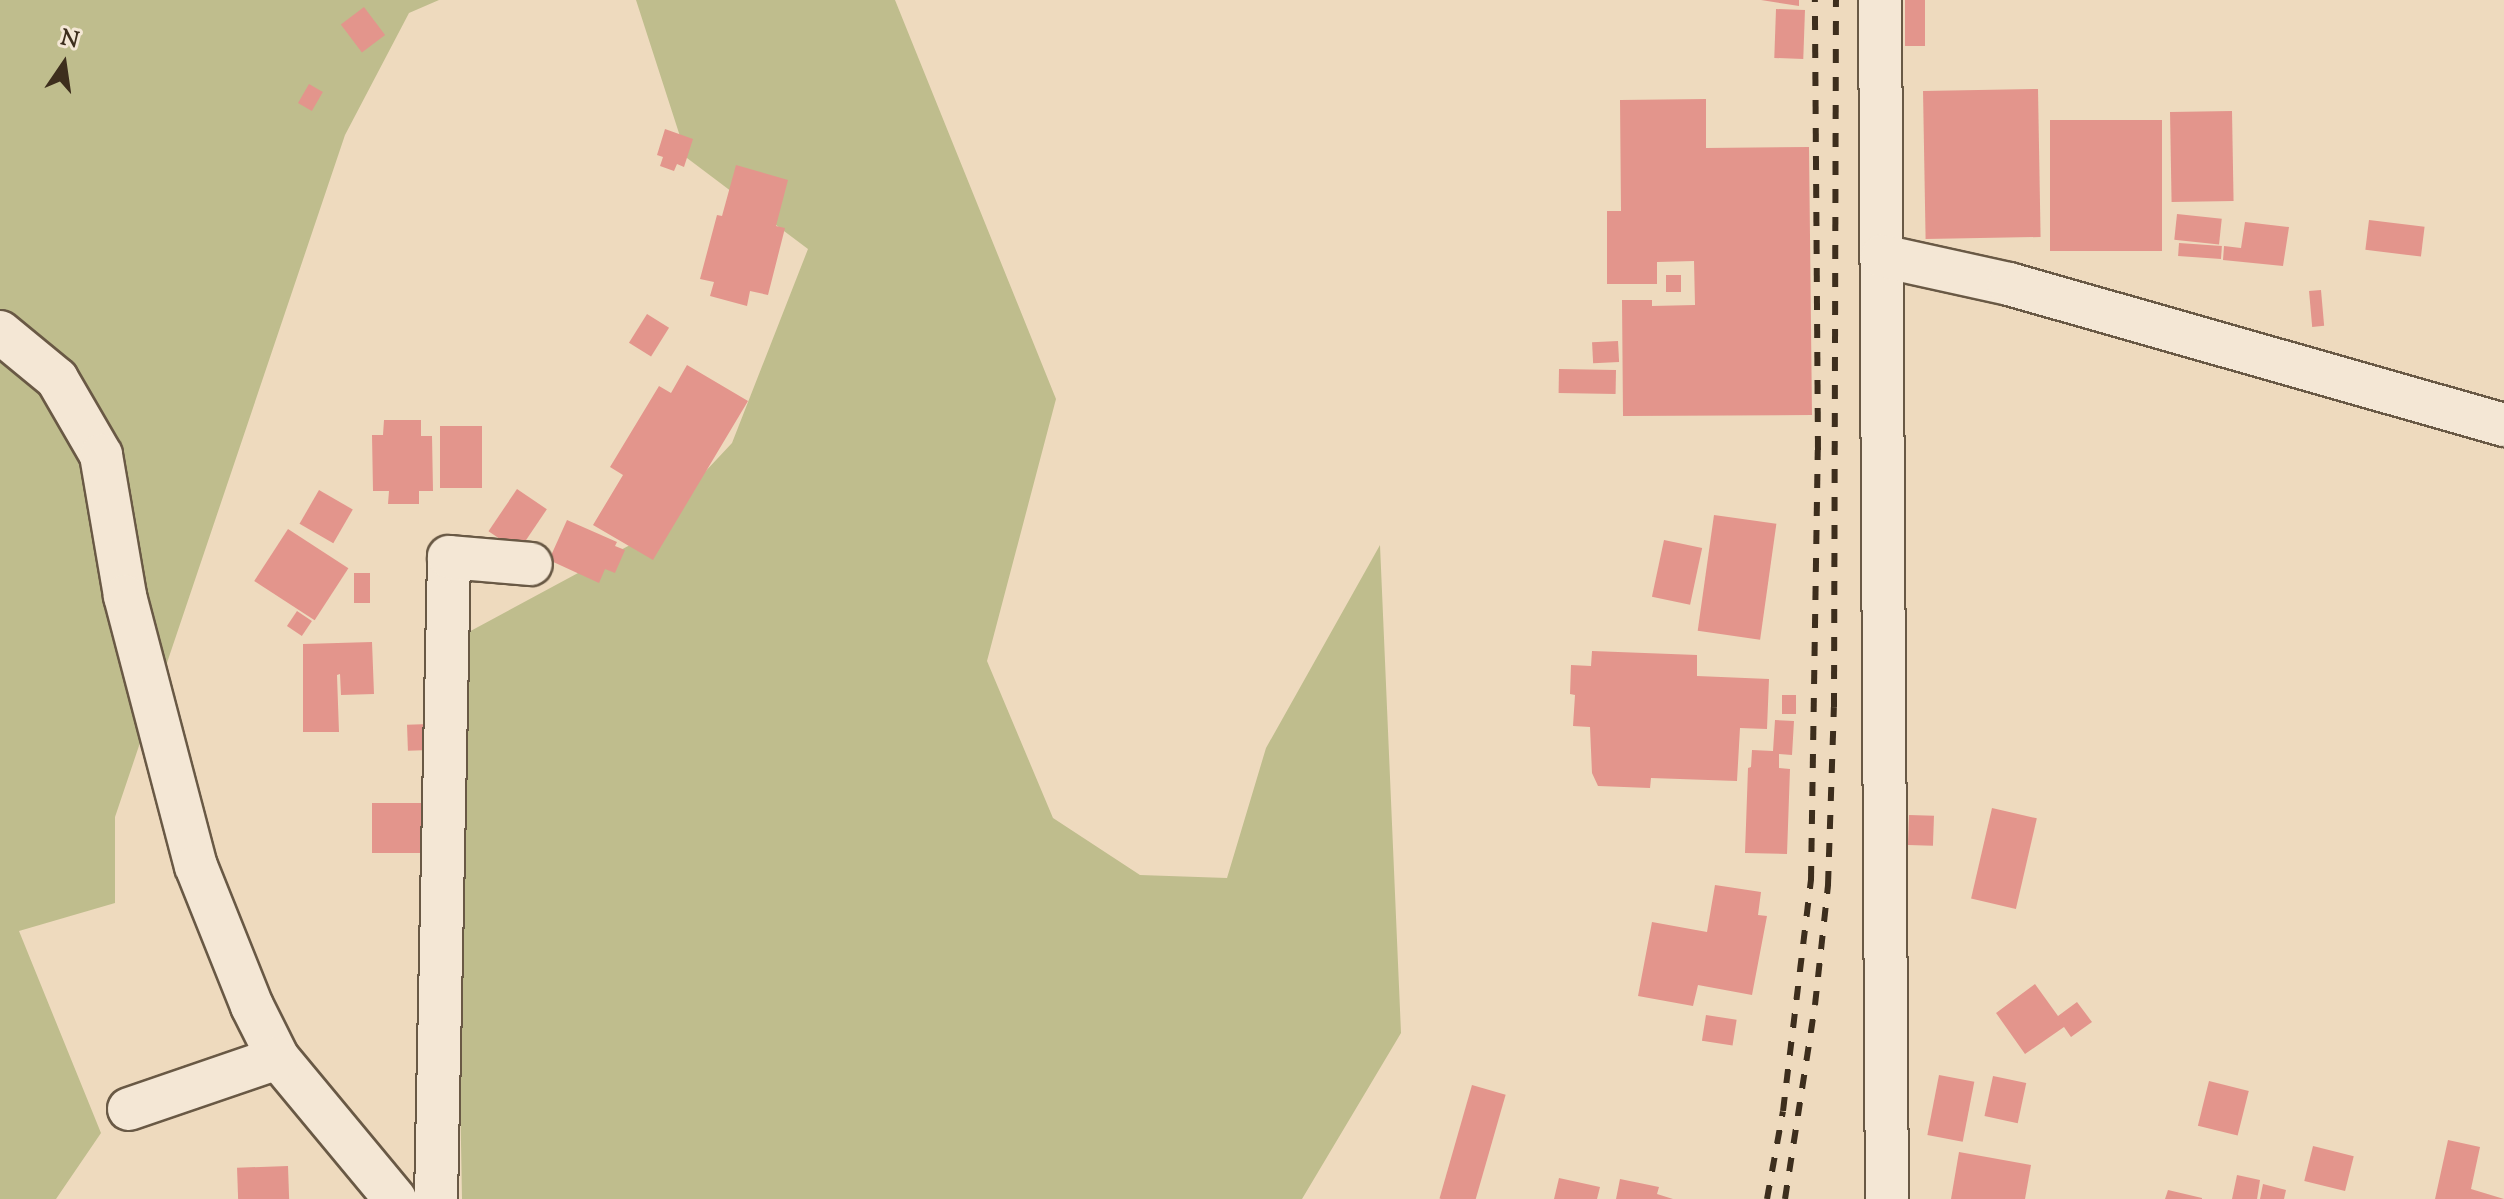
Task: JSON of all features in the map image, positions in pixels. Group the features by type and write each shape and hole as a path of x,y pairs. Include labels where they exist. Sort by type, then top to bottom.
{"street":[{"path":"1880,0 1887,1199"},
{"path":"1882,256 2009,284 2504,425"},
{"path":"0,332 57,379 101,455 125,596 196,866 252,1006 278,1058 395,1199"},
{"path":"436,1199 449,557 531,564"},
{"path":"129,1109 278,1058"}],"shaded area":[{"path":"0,0 439,0 409,13 345,135 115,817 115,903 19,931 101,1133 56,1199 0,1199"},
{"path":"636,0 895,0 1056,399 987,661 1053,818 1140,875 1227,878 1266,748 1380,545 1401,1033 1302,1199 462,1199 452,641 643,538 732,443 808,249 687,158"}],"building":[{"path":"1761,0 1799,0 1799,6"},
{"path":"1905,0 1925,0 1925,46 1905,46"},
{"path":"364,7 385,35 362,52 341,24"},
{"path":"1776,9 1805,10 1803,59 1774,58"},
{"path":"309,84 323,92 312,111 298,103"},
{"path":"2038,89 2041,237 1926,239 1923,91"},
{"path":"1706,99 1706,148 1809,147 1812,415 1623,416 1622,300 1652,300 1652,306 1695,305 1694,261 1657,262 1657,284 1607,284 1607,211 1621,211 1620,100"},
{"path":"2232,111 2234,201 2172,202 2170,112"},
{"path":"2050,120 2162,120 2162,251 2050,251"},
{"path":"665,129 693,139 684,167 677,164 674,171 660,166 663,157 657,155"},
{"path":"736,165 788,180 776,226 785,228 768,295 750,291 747,306 710,296 714,282 700,279 717,215 722,216"},
{"path":"2177,214 2222,219 2219,245 2174,240"},
{"path":"2369,220 2425,227 2421,257 2365,250"},
{"path":"2245,222 2289,227 2283,266 2223,260 2224,246 2241,248"},
{"path":"2179,243 2222,246 2221,259 2178,256"},
{"path":"1666,275 1681,275 1681,292 1666,292"},
{"path":"2321,290 2324,326 2312,327 2309,291"},
{"path":"647,314 669,328 651,357 629,343"},
{"path":"1618,341 1619,362 1593,363 1592,342"},
{"path":"687,365 748,401 653,560 593,525 623,475 610,467 659,386 671,393"},
{"path":"1559,369 1616,370 1616,394 1559,393"},
{"path":"384,420 421,420 421,436 432,436 433,491 419,491 419,504 388,504 389,491 373,491 372,435 383,435"},
{"path":"440,426 482,426 482,488 440,488"},
{"path":"517,489 547,509 518,551 488,531"},
{"path":"319,490 353,510 333,543 300,524"},
{"path":"1714,515 1776,524 1760,640 1698,631"},
{"path":"567,520 617,542 615,546 625,550 615,573 605,569 599,583 549,560"},
{"path":"288,529 348,568 315,620 254,581"},
{"path":"1664,540 1702,548 1690,605 1652,597"},
{"path":"354,573 370,573 370,603 354,603"},
{"path":"297,611 312,621 302,636 287,626"},
{"path":"372,642 374,694 341,695 340,674 337,675 339,732 303,732 303,644"},
{"path":"1592,651 1697,655 1697,676 1769,679 1767,729 1740,728 1737,781 1651,778 1650,788 1598,786 1592,773 1590,727 1573,726 1575,695 1570,694 1571,665 1591,666"},
{"path":"1782,695 1796,695 1796,714 1782,714"},
{"path":"1775,720 1794,721 1792,755 1779,754 1779,768 1790,769 1787,854 1745,853 1748,768 1751,767 1752,750 1773,751"},
{"path":"429,724 430,750 408,751 407,725"},
{"path":"372,803 430,803 430,853 372,853"},
{"path":"1992,808 2037,818 2016,909 1971,899"},
{"path":"1909,815 1934,816 1933,846 1908,845"},
{"path":"1715,885 1761,892 1758,915 1767,916 1752,995 1698,985 1693,1006 1638,996 1652,922 1707,932"},
{"path":"2035,984 2058,1016 2077,1002 2092,1022 2071,1037 2064,1027 2025,1054 1996,1013"},
{"path":"1706,1015 1737,1020 1733,1046 1702,1041"},
{"path":"1939,1075 1974,1082 1963,1142 1927,1135"},
{"path":"1993,1076 2026,1083 2018,1123 1984,1116"},
{"path":"2209,1081 2249,1091 2238,1136 2198,1126"},
{"path":"1472,1085 1506,1095 1476,1199 1439,1198"},
{"path":"2448,1140 2480,1147 2471,1189 2504,1199 2435,1199"},
{"path":"2313,1146 2354,1156 2345,1191 2304,1181"},
{"path":"1959,1152 2031,1165 2025,1199 1951,1199"},
{"path":"288,1166 289,1199 238,1199 237,1168"},
{"path":"2237,1175 2260,1180 2257,1199 2232,1199"},
{"path":"1559,1178 1600,1187 1597,1199 1554,1199"},
{"path":"1620,1179 1659,1187 1657,1194 1673,1199 1616,1199"},
{"path":"2263,1184 2286,1190 2284,1199 2260,1199"},
{"path":"2168,1190 2202,1198 2202,1199 2165,1199"}],"railway":[{"path":"1767,1199 1783,1111 1811,880 1818,450 1815,0"},
{"path":"1785,1199 1815,1005 1828,885 1834,707 1836,0"}]}
